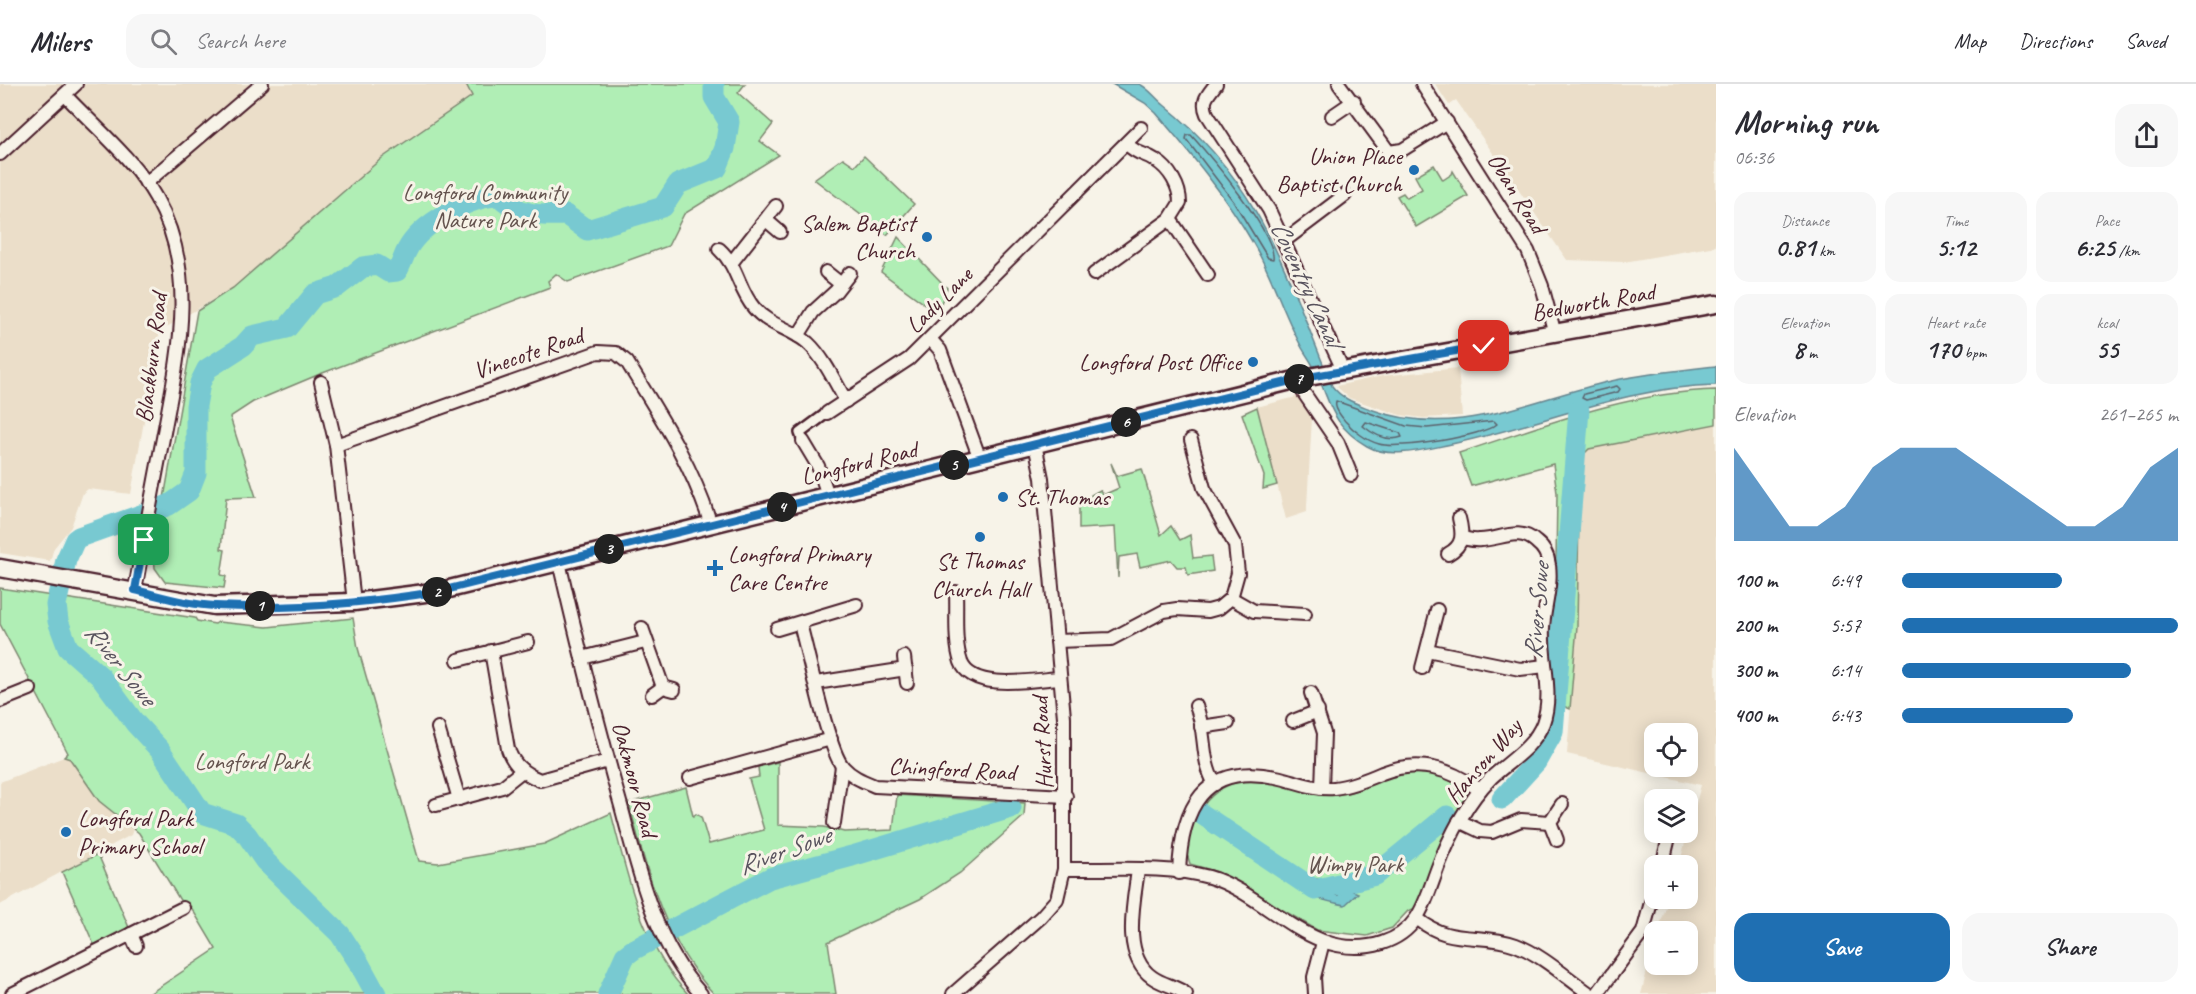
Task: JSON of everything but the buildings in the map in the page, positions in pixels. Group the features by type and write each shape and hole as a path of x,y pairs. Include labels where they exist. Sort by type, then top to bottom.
{"main road":[{"name":"Bedworth Road","path":"1339,370 1716,304"},
{"name":"Longford Road","path":"0,568 135,590 214,606 354,602 441,591 1339,370"}],"street":[{"path":"0,154 76,84"},
{"path":"146,183 262,84"},
{"path":"1216,84 1203,105 1269,210 1339,370"},
{"path":"1339,84 1354,101 1384,147 1392,152 1402,150 1447,122"},
{"name":"Oban Road","path":"1422,84 1528,251 1542,286 1555,334"},
{"name":"Blackburn Road","path":"65,95 146,183 161,208 171,233 179,268 183,302 177,358 135,590"},
{"path":"1332,116 1354,101"},
{"name":"Lady Lane","path":"828,495 818,466 800,433 803,428 889,375 931,340 1141,128"},
{"path":"1094,274 1170,219 1180,203 1176,183 1157,161 1138,155 1127,144"},
{"path":"1284,241 1345,195"},
{"path":"732,262 776,207"},
{"path":"1170,219 1208,275"},
{"path":"766,220 780,231"},
{"path":"719,249 732,262 743,290 754,308 768,321 798,336 813,349 846,401"},
{"path":"826,272 841,284"},
{"path":"798,336 813,312 850,273"},
{"path":"931,340 940,350 980,459"},
{"name":"Vinecote Road","path":"336,446 598,352 616,353 627,362 680,448 697,482 711,525"},
{"path":"1299,379 1338,443 1351,475"},
{"path":"321,382 336,446 354,602"},
{"path":"1057,641 1111,639 1130,631 1158,613 1177,609 1209,611 1219,608 1231,598 1238,573 1235,544 1204,488 1191,440"},
{"name":"Hurst Road","path":"953,994 1041,917 1057,899 1064,869 1066,796 1064,717 1042,478 1035,444"},
{"path":"1448,554 1458,546 1462,538 1459,518"},
{"name":"Hanson Way","path":"1064,869 1179,873 1219,881 1323,942 1358,946 1381,944 1401,934 1418,919 1459,821 1479,790 1527,746 1542,724 1548,696 1542,630 1550,567 1543,548 1524,535 1502,535 1480,540 1462,538"},
{"name":"Oakmoor Road","path":"559,562 608,761 643,885 668,946 701,994"},
{"path":"956,592 958,648 961,663 970,675 983,682 1059,678"},
{"path":"1231,598 1254,611 1305,614"},
{"path":"777,629 800,624 857,605"},
{"path":"1422,668 1437,610"},
{"path":"800,624 831,739 842,766 834,823"},
{"path":"642,628 645,642 668,688 652,695"},
{"path":"458,660 528,642"},
{"path":"582,657 645,642"},
{"path":"490,651 508,748 511,758 522,771 540,780 608,761"},
{"path":"1427,651 1509,668 1545,666"},
{"path":"816,683 905,663 907,683"},
{"path":"0,701 30,689"},
{"path":"1311,693 1324,733 1322,788"},
{"path":"1196,706 1202,727 1206,763 1215,784"},
{"path":"1293,721 1318,711"},
{"path":"1202,727 1227,723"},
{"path":"438,728 459,799"},
{"path":"690,778 831,739"},
{"name":"Chingford Road","path":"842,766 856,779 875,786 1066,796"},
{"path":"1179,873 1181,841 1190,810 1203,793 1215,784 1234,776 1259,774 1322,788 1348,786 1397,768 1421,766 1449,771 1479,790"},
{"path":"436,805 502,787 522,771"},
{"path":"1550,822 1562,804"},
{"path":"1459,821 1480,831 1492,832 1521,820 1550,822"},
{"path":"1550,822 1557,840"},
{"path":"1138,870 1134,903 1134,951 1142,968 1153,978 1186,994"},
{"path":"12,994 183,908"},
{"path":"1598,994 1635,946 1643,932 1649,909"},
{"path":"1418,919 1431,930 1453,938 1491,939 1517,945 1590,994"},
{"path":"131,934 136,946"},
{"path":"1315,994 1314,977 1323,942"}],"shaded area":[{"path":"0,84 466,84 473,96 382,158 233,288 160,331 131,494 88,489 83,493 71,527 54,548 50,561 0,553"},
{"path":"1435,84 1716,84 1716,246 1624,262 1567,260 1456,100 1449,105"},
{"path":"1458,368 1462,416 1423,418 1400,415 1349,398 1336,386 1382,376"},
{"path":"1300,396 1306,400 1312,418 1307,512 1286,519 1257,407"},
{"path":"1716,424 1716,994 1641,994 1646,975 1698,975 1698,921 1661,921 1666,909 1698,909 1698,855 1682,855 1685,843 1698,843 1698,796 1701,785 1666,777 1698,777 1698,723 1644,723 1644,772 1567,754 1577,626 1580,458 1589,449"},
{"name":"Longford Park Primary School","path":"64,757 70,758 99,801 133,829 131,835 0,905 0,782"}],"green space":[{"name":"Longford Community Nature Park","path":"466,84 745,84 738,93 773,124 760,141 779,155 684,214 668,246 568,282 556,274 548,281 550,287 320,374 253,402 230,417 256,497 226,498 221,549 225,550 221,575 226,576 224,588 165,582 155,568 154,555 197,311 233,288 382,158 472,96"},
{"path":"864,156 914,204 887,235 814,179 843,158 855,166"},
{"path":"1434,165 1443,180 1453,171 1468,196 1416,227 1397,196 1403,193 1407,198 1422,189 1415,176"},
{"path":"898,237 947,288 937,313 881,272"},
{"path":"1716,390 1716,424 1589,449 1580,458 1577,626 1570,709 1554,702 1557,493 1553,464 1471,486 1459,453 1618,404 1683,392"},
{"path":"1257,407 1277,485 1263,489 1264,476 1242,414"},
{"path":"1111,463 1117,476 1142,469 1161,535 1171,526 1180,540 1190,535 1193,558 1211,556 1213,571 1188,575 1186,567 1177,567 1171,560 1140,567 1137,554 1119,557 1118,578 1115,527 1079,529 1079,505 1091,501 1091,495 1100,490 1103,495 1119,488"},
{"name":"Longford Park","path":"0,588 195,618 197,621 215,624 218,622 267,627 353,618 358,648 419,861 438,863 544,844 611,813 630,885 647,932 672,975 688,994 149,994 216,949 191,907 181,902 139,833 99,801 70,759 64,757 68,753 0,624"},
{"path":"778,762 778,825 824,827 844,832 893,830 897,795 1025,803 1024,816 960,873 920,899 828,942 836,994 714,994 682,952 670,928 651,880 629,803 686,787 693,816 696,814 701,817 709,844 764,830 749,779 759,777 758,767"},
{"name":"Wimpy Park","path":"1414,772 1443,777 1467,794 1416,908 1408,911 1392,928 1367,936 1317,930 1218,872 1190,864 1188,857 1184,857 1192,826 1199,812 1218,791 1230,785 1245,781 1262,781 1339,794 1351,792 1387,778"},
{"path":"98,854 130,930 95,947 62,872"}],"water":[{"path":"1112,84 1139,84 1146,88 1197,135 1225,166 1268,233 1332,386 1349,400 1401,418 1431,421 1490,414 1607,382 1675,371 1716,366 1716,385 1681,387 1614,400 1481,437 1417,451 1385,452 1367,446 1345,429 1332,410 1260,255 1220,192 1156,113 1145,103"},
{"path":"1293,874 1327,881 1358,893 1345,905 1320,899 1304,889"}],"waterway":[{"name":"River Sowe","path":"376,994 340,934 265,861 247,835 236,824 202,813 160,750 135,723 101,677 68,648 58,621 56,605 66,560 75,540 79,537 169,505 189,491 196,473 196,406 200,383 207,369 243,346 252,336 287,328 315,294 337,287 363,267 377,265 388,272 397,271 414,240 434,221 475,201 499,196 522,211 566,215 587,230 663,207 678,184 717,168 725,148 729,122 714,97 714,84"},
{"name":"River Sowe","path":"1502,799 1536,762 1553,732 1579,410"},
{"name":"River Sowe","path":"608,994 625,956 633,950 770,878 1011,808"},
{"name":"River Sowe","path":"1200,813 1315,890 1375,875 1447,816"}],"place":[{"name":"Union Place Baptist Church","path":"1414,170"},
{"name":"Salem Baptist Church","path":"927,237"},
{"name":"Longford Post Office","path":"1253,362"},
{"name":"St. Thomas","path":"1003,497"},
{"name":"St Thomas Church Hall","path":"980,537"},
{"name":"Longford Primary Care Centre","path":"715,568"},
{"name":"Longford Park Primary School","path":"66,832"}],"route":[{"path":"144,540 135,590 214,606 263,606 400,598 441,591 1303,378 1484,346"}],"water label":[{"name":"Coventry Canal","path":"1307,283"}]}
